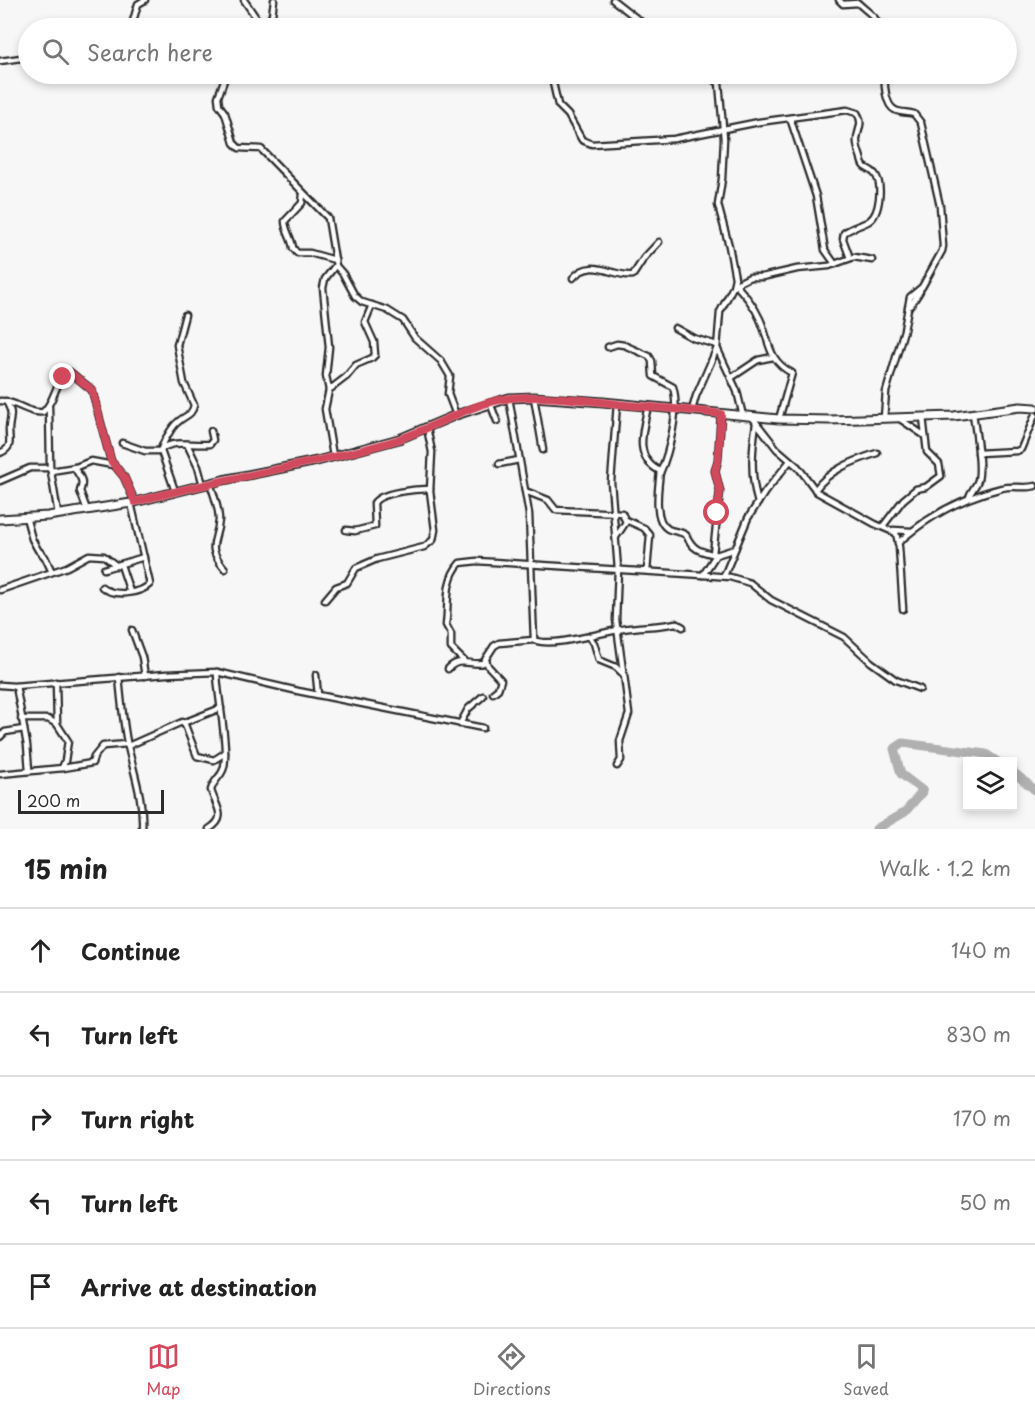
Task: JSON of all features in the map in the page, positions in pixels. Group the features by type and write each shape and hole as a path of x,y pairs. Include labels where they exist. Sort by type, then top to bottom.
{"street":[{"path":"134,18 138,4 145,0"},
{"path":"244,0 258,18"},
{"path":"270,18 274,0"},
{"path":"614,0 636,18"},
{"path":"839,0 843,4 858,3 875,18"},
{"path":"0,61 18,58"},
{"path":"223,84 218,97 219,105 225,113 234,143 239,148 261,149 328,218 335,263 355,296 362,302 387,310 403,320 415,338 441,362 450,376 448,394 456,415"},
{"path":"553,84 558,105 582,140 587,143 674,138 759,122 847,110 857,113 861,120 857,141 863,166 876,175 879,186 876,211 871,219 844,233 843,239 850,258"},
{"path":"718,84 723,130 722,179 718,205 729,246 735,285 746,295 758,315 773,357 781,368 792,374 779,419"},
{"path":"884,84 890,106 898,111 914,114 921,123 940,208 942,251 921,289 910,297 904,330 886,392 884,418"},
{"path":"790,118 816,196 825,250 835,264"},
{"path":"303,194 302,203 285,221 293,248 297,253 310,253 335,263"},
{"path":"573,278 578,272 589,268 614,271 627,276 633,275 644,258 659,242"},
{"path":"692,410 717,346 720,312 735,285 750,277 762,277 835,264 850,258 872,260"},
{"path":"333,456 325,409 329,390 326,373 329,346 323,288 325,279 335,263"},
{"path":"329,390 346,377 356,365 375,355 374,342 366,322 372,305"},
{"path":"175,491 161,450 175,425 191,414 194,405 184,383 177,345 185,315"},
{"path":"675,328 693,338 717,346 739,395 742,416"},
{"path":"608,347 616,344 624,345 649,356 652,361 653,376 673,387 675,408 666,459 660,473 657,501 663,524 668,529 686,535 695,549 714,554 735,549"},
{"path":"731,378 758,360 773,357"},
{"path":"58,514 51,470 49,405 54,390 68,372 89,386 94,394 113,465 124,477 133,503 150,584 145,589 130,592 114,593 102,587"},
{"path":"534,397 543,450"},
{"path":"0,519 58,514 133,503 175,491 333,456 399,439 456,415 509,398 534,397 675,408 742,416 754,420 923,417 1020,407 1035,408"},
{"path":"509,398 525,491 532,566 534,640"},
{"path":"3,401 35,412 43,412 49,405"},
{"path":"0,453 7,450 11,443 9,428 12,415 3,401"},
{"path":"490,403 497,421"},
{"path":"617,404 612,466 618,569 617,630 629,714 620,741 621,760 617,766"},
{"path":"648,406 641,441 642,448 652,468 659,470 660,473"},
{"path":"969,497 978,479 978,453 973,413"},
{"path":"703,574 714,554 720,491 715,471 718,460 721,414"},
{"path":"978,453 1021,449 1035,415"},
{"path":"884,526 903,500 916,489 926,487 941,476 939,464 928,454 923,417"},
{"path":"898,418 925,436"},
{"path":"754,420 777,449 798,467 815,490 875,524 893,530 911,531"},
{"path":"754,420 753,486 758,503"},
{"path":"325,600 336,587 347,582 356,568 377,559 424,547 433,540 435,530 430,489 432,452 427,428"},
{"path":"122,443 145,451 161,450 170,443 210,444 213,440 211,431"},
{"path":"186,444 207,484 219,517 213,545 217,560 225,569"},
{"path":"815,490 826,476 877,453"},
{"path":"499,464 519,460"},
{"path":"0,481 30,468 51,470 74,467 91,461 113,465"},
{"path":"724,576 744,525 790,461"},
{"path":"74,467 82,478 83,485 80,493 87,510"},
{"path":"898,543 911,531 969,497 1002,488 1035,486"},
{"path":"346,530 355,531 375,526 374,503 379,498 418,489 430,489"},
{"path":"525,491 548,500 556,510 624,514 626,520 644,528 650,535 647,571"},
{"path":"27,517 32,539 52,572"},
{"path":"616,537 626,520"},
{"path":"893,530 897,534 903,609"},
{"path":"0,590 67,567 86,556 96,554 108,557 119,566 130,592"},
{"path":"104,569 144,557"},
{"path":"465,661 451,648 451,634 446,625 449,615 448,588 454,570 460,563 703,574 724,576 750,583 771,600 844,637 871,662 896,680 920,689"},
{"path":"448,669 455,663 465,661 478,664 486,660 494,646 499,643 534,640 541,642 676,623 683,627"},
{"path":"132,630 142,657 145,676"},
{"path":"589,636 594,643 599,660 622,671"},
{"path":"486,660 488,666 501,680 500,686 493,693"},
{"path":"209,829 219,819 218,804 212,790 214,780 223,772 225,753 217,672"},
{"path":"0,685 16,686 119,677 217,672 483,728"},
{"path":"316,675 318,695"},
{"path":"119,677 128,745 143,818 142,829"},
{"path":"56,682 57,724"},
{"path":"16,686 29,770"},
{"path":"460,724 468,709 483,696"},
{"path":"0,774 92,763 103,746 128,745 221,708"},
{"path":"21,719 48,719 57,724 68,741 62,768"},
{"path":"183,723 196,755 214,760 225,753"},
{"path":"0,737 5,732 24,729"}],"waterway":[{"path":"876,829 905,812 923,791 901,774 894,749 903,743 986,754 990,757"},
{"path":"1017,775 1035,790"}],"route":[{"path":"63,377 70,372 92,390 111,461 124,477 135,502 223,480 318,461 399,439 490,403 509,398 534,397 721,414 718,460 715,471 720,491 717,513"}]}
